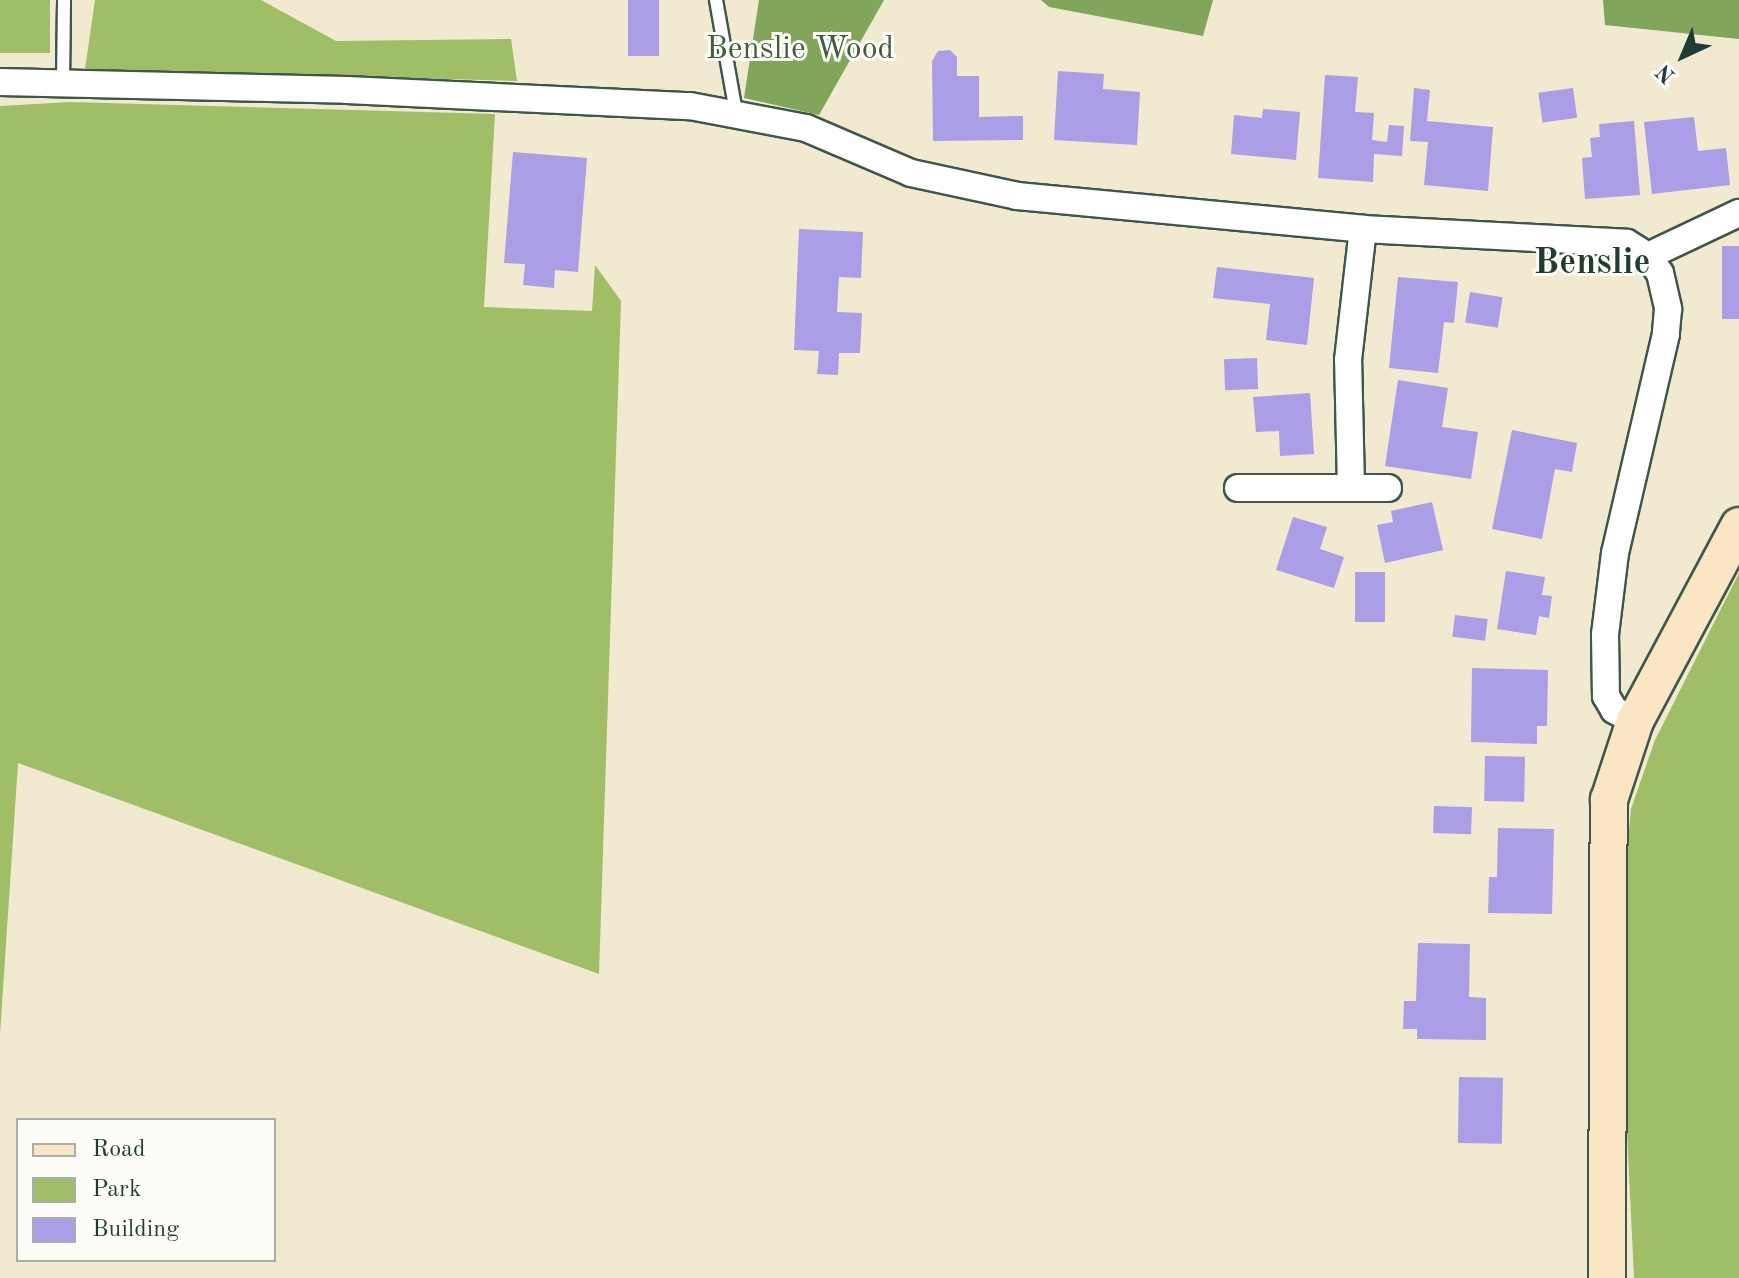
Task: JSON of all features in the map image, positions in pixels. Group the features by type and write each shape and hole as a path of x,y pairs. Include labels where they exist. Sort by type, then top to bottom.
{"main road":[{"path":"1607,1278 1605,848 1609,800 1635,721 1739,526"}],"street":[{"path":"0,82 362,90 690,106 736,112 806,128 911,173 964,187 1363,229 1614,242 1648,256 1665,290 1666,334 1615,553 1605,634 1606,696 1614,710 1635,721"},
{"path":"1648,256 1739,213"},
{"path":"1351,488 1348,360 1363,229"},
{"path":"1238,488 1388,488"}],"lane":[{"path":"63,83 64,0"},
{"path":"716,0 736,112"}],"green space":[{"path":"0,0 50,0 50,53 0,53"},
{"path":"95,0 261,0 336,41 511,39 517,81 85,69"},
{"name":"Benslie Wood","path":"759,0 884,0 819,115 744,98"},
{"path":"1041,0 1213,0 1203,36 1049,7"},
{"path":"1603,0 1739,0 1739,39 1605,25"},
{"path":"71,102 495,114 484,307 592,311 595,265 621,301 599,974 18,763 0,1034 0,106"},
{"path":"1739,573 1739,1278 1634,1278 1618,942 1631,809 1655,740"}],"building":[{"path":"628,0 659,0 659,56 628,56"},
{"path":"950,50 957,57 957,76 979,76 979,117 1023,116 1023,140 933,141 932,61 938,51"},
{"path":"1058,71 1104,74 1103,89 1140,92 1137,145 1054,140"},
{"path":"1325,75 1358,77 1355,112 1374,113 1372,140 1387,142 1389,125 1404,126 1402,156 1374,154 1373,182 1318,178"},
{"path":"1414,88 1430,90 1427,121 1493,127 1488,191 1424,185 1428,142 1410,141"},
{"path":"1573,88 1577,118 1543,123 1538,93"},
{"path":"1263,109 1300,112 1296,160 1231,154 1234,115 1262,118"},
{"path":"1694,117 1698,151 1726,148 1730,185 1652,194 1644,122"},
{"path":"1634,121 1640,195 1585,199 1582,158 1592,157 1590,138 1600,137 1599,124"},
{"path":"513,152 587,158 578,272 555,270 554,288 523,285 525,264 504,263"},
{"path":"799,229 863,232 861,278 839,277 837,312 862,313 860,353 839,353 838,375 817,374 819,351 794,350"},
{"path":"1722,246 1739,246 1739,319 1722,319"},
{"path":"1217,267 1314,278 1307,345 1266,340 1270,304 1213,298"},
{"path":"1398,277 1458,282 1454,323 1444,322 1438,373 1389,368"},
{"path":"1470,292 1503,297 1498,328 1465,323"},
{"path":"1257,358 1258,389 1225,390 1224,359"},
{"path":"1398,380 1448,388 1442,427 1478,432 1471,479 1385,466"},
{"path":"1310,393 1314,454 1280,456 1279,431 1256,432 1253,397"},
{"path":"1512,430 1577,443 1572,472 1555,469 1542,539 1492,529"},
{"path":"1432,502 1443,550 1385,563 1377,525 1393,522 1391,511"},
{"path":"1293,517 1327,527 1320,549 1344,557 1334,588 1276,570"},
{"path":"1506,571 1545,577 1542,595 1552,596 1549,618 1539,616 1536,635 1497,629"},
{"path":"1355,572 1385,572 1385,622 1355,622"},
{"path":"1455,615 1488,619 1485,641 1452,637"},
{"path":"1472,668 1548,670 1547,726 1537,726 1537,744 1471,742"},
{"path":"1485,756 1525,757 1524,802 1484,801"},
{"path":"1434,806 1472,807 1471,834 1433,833"},
{"path":"1498,828 1554,829 1552,914 1488,913 1489,877 1497,877"},
{"path":"1418,943 1470,944 1469,997 1486,998 1486,1040 1417,1039 1417,1029 1403,1029 1404,1001 1416,1001"},
{"path":"1459,1077 1503,1078 1502,1144 1458,1143"}],"district":[{"name":"Benslie","path":"1592,265"}]}
